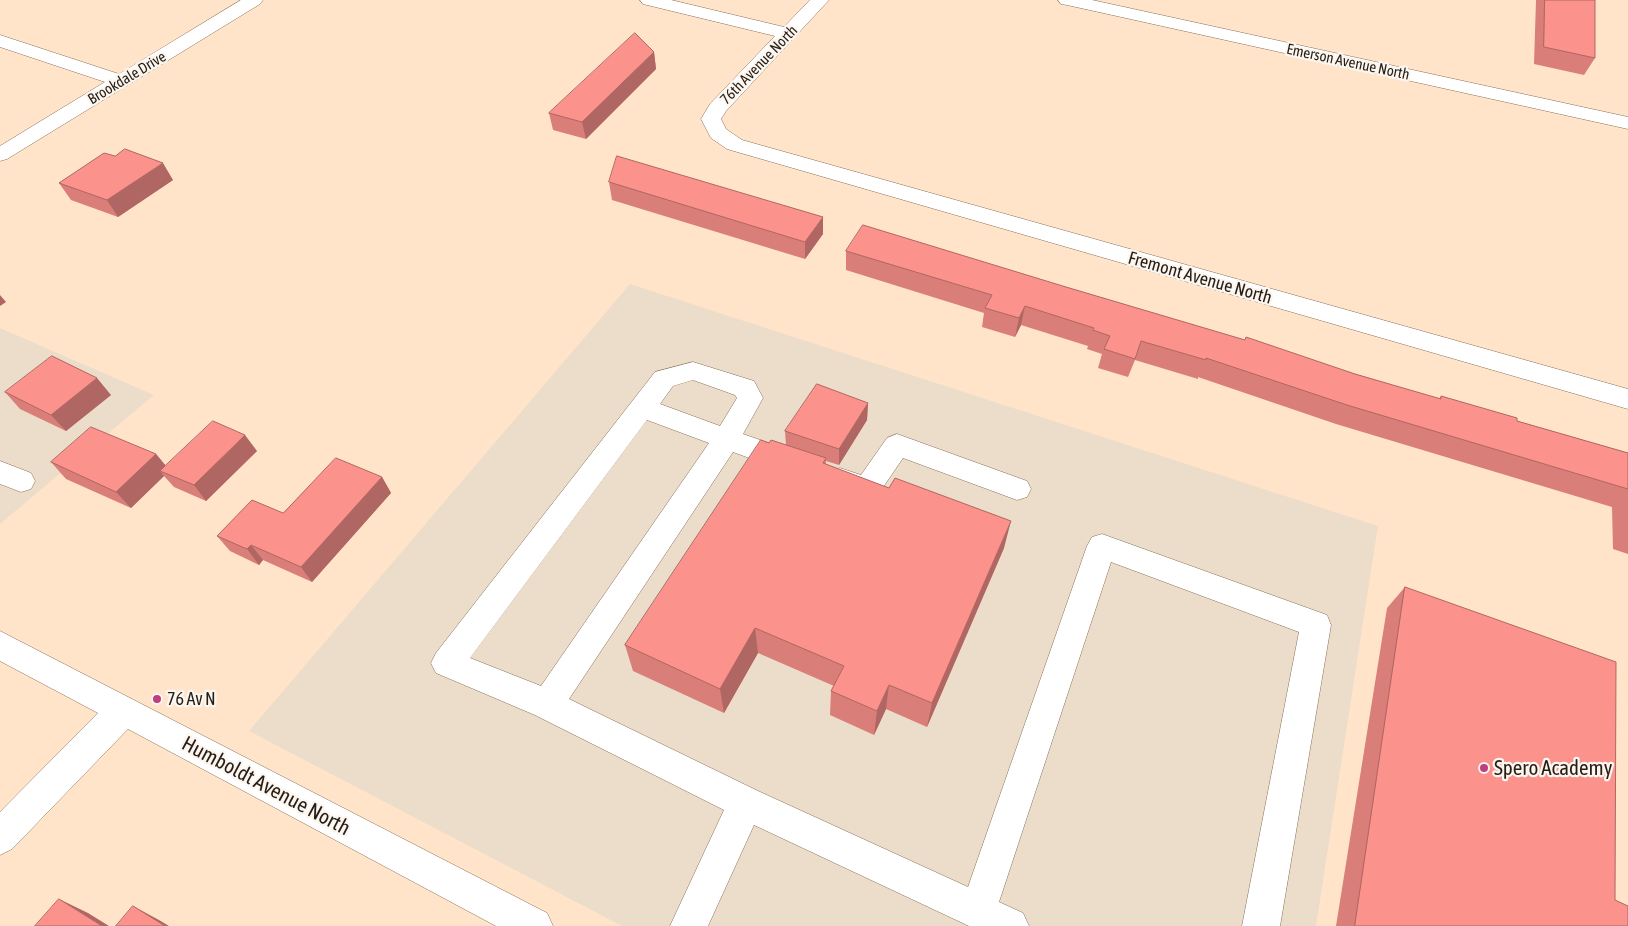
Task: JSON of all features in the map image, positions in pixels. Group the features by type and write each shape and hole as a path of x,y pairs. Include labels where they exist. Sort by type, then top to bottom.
{"street":[{"name":"Brookdale Drive","path":"0,155 254,0"},
{"path":"649,0 788,34"},
{"name":"76th Avenue North","path":"772,156 724,140 714,131 711,119 717,108 820,0"},
{"name":"Emerson Avenue North","path":"1067,0 1628,124"},
{"path":"0,41 121,81"},
{"name":"Fremont Avenue North","path":"772,156 1628,399"},
{"path":"547,704 726,440 750,398 745,388 693,370 664,378 447,663 547,704 746,802 1010,926"},
{"path":"642,408 726,440 867,488 897,445 1017,489"},
{"path":"978,911 1102,546 1316,625 1261,926"},
{"name":"Humboldt Avenue North","path":"0,645 534,926"},
{"path":"0,837 123,711"},
{"path":"689,926 746,802"}],"shaded area":[{"path":"630,284 1378,526 1316,926 622,926 249,731"},
{"path":"0,328 154,395 0,524"}],"building":[{"path":"1545,0 1595,0 1595,58 1544,47"},
{"path":"635,33 654,52 582,122 549,113"},
{"path":"125,149 163,163 107,200 59,183 104,153 115,156"},
{"path":"617,156 823,217 805,242 609,182"},
{"path":"863,225 1245,340 1246,337 1355,374 1441,399 1441,396 1517,418 1517,421 1628,453 1628,489 1347,405 1206,358 1206,360 1141,341 1135,359 1104,349 1110,336 1093,330 1094,328 1025,306 1019,318 985,308 992,295 846,251"},
{"path":"52,356 97,378 51,415 5,392"},
{"path":"817,384 868,403 839,449 785,431"},
{"path":"213,421 245,435 194,485 160,471"},
{"path":"91,427 156,454 116,492 51,462"},
{"path":"761,440 769,443 771,440 826,458 823,463 889,488 895,478 1011,521 932,703 889,685 877,711 831,691 844,666 755,628 720,689 625,645"},
{"path":"336,458 382,477 301,567 251,545 247,549 217,536 252,500 283,513"},
{"name":"Spero Academy","path":"1405,587 1616,662 1615,900 1628,906 1628,926 1355,926"},
{"path":"59,899 102,926 35,926"},
{"path":"133,906 165,926 116,926"}],"place":[{"name":"76 Av N","path":"157,699"},
{"name":"Spero Academy","path":"1484,768"}]}
